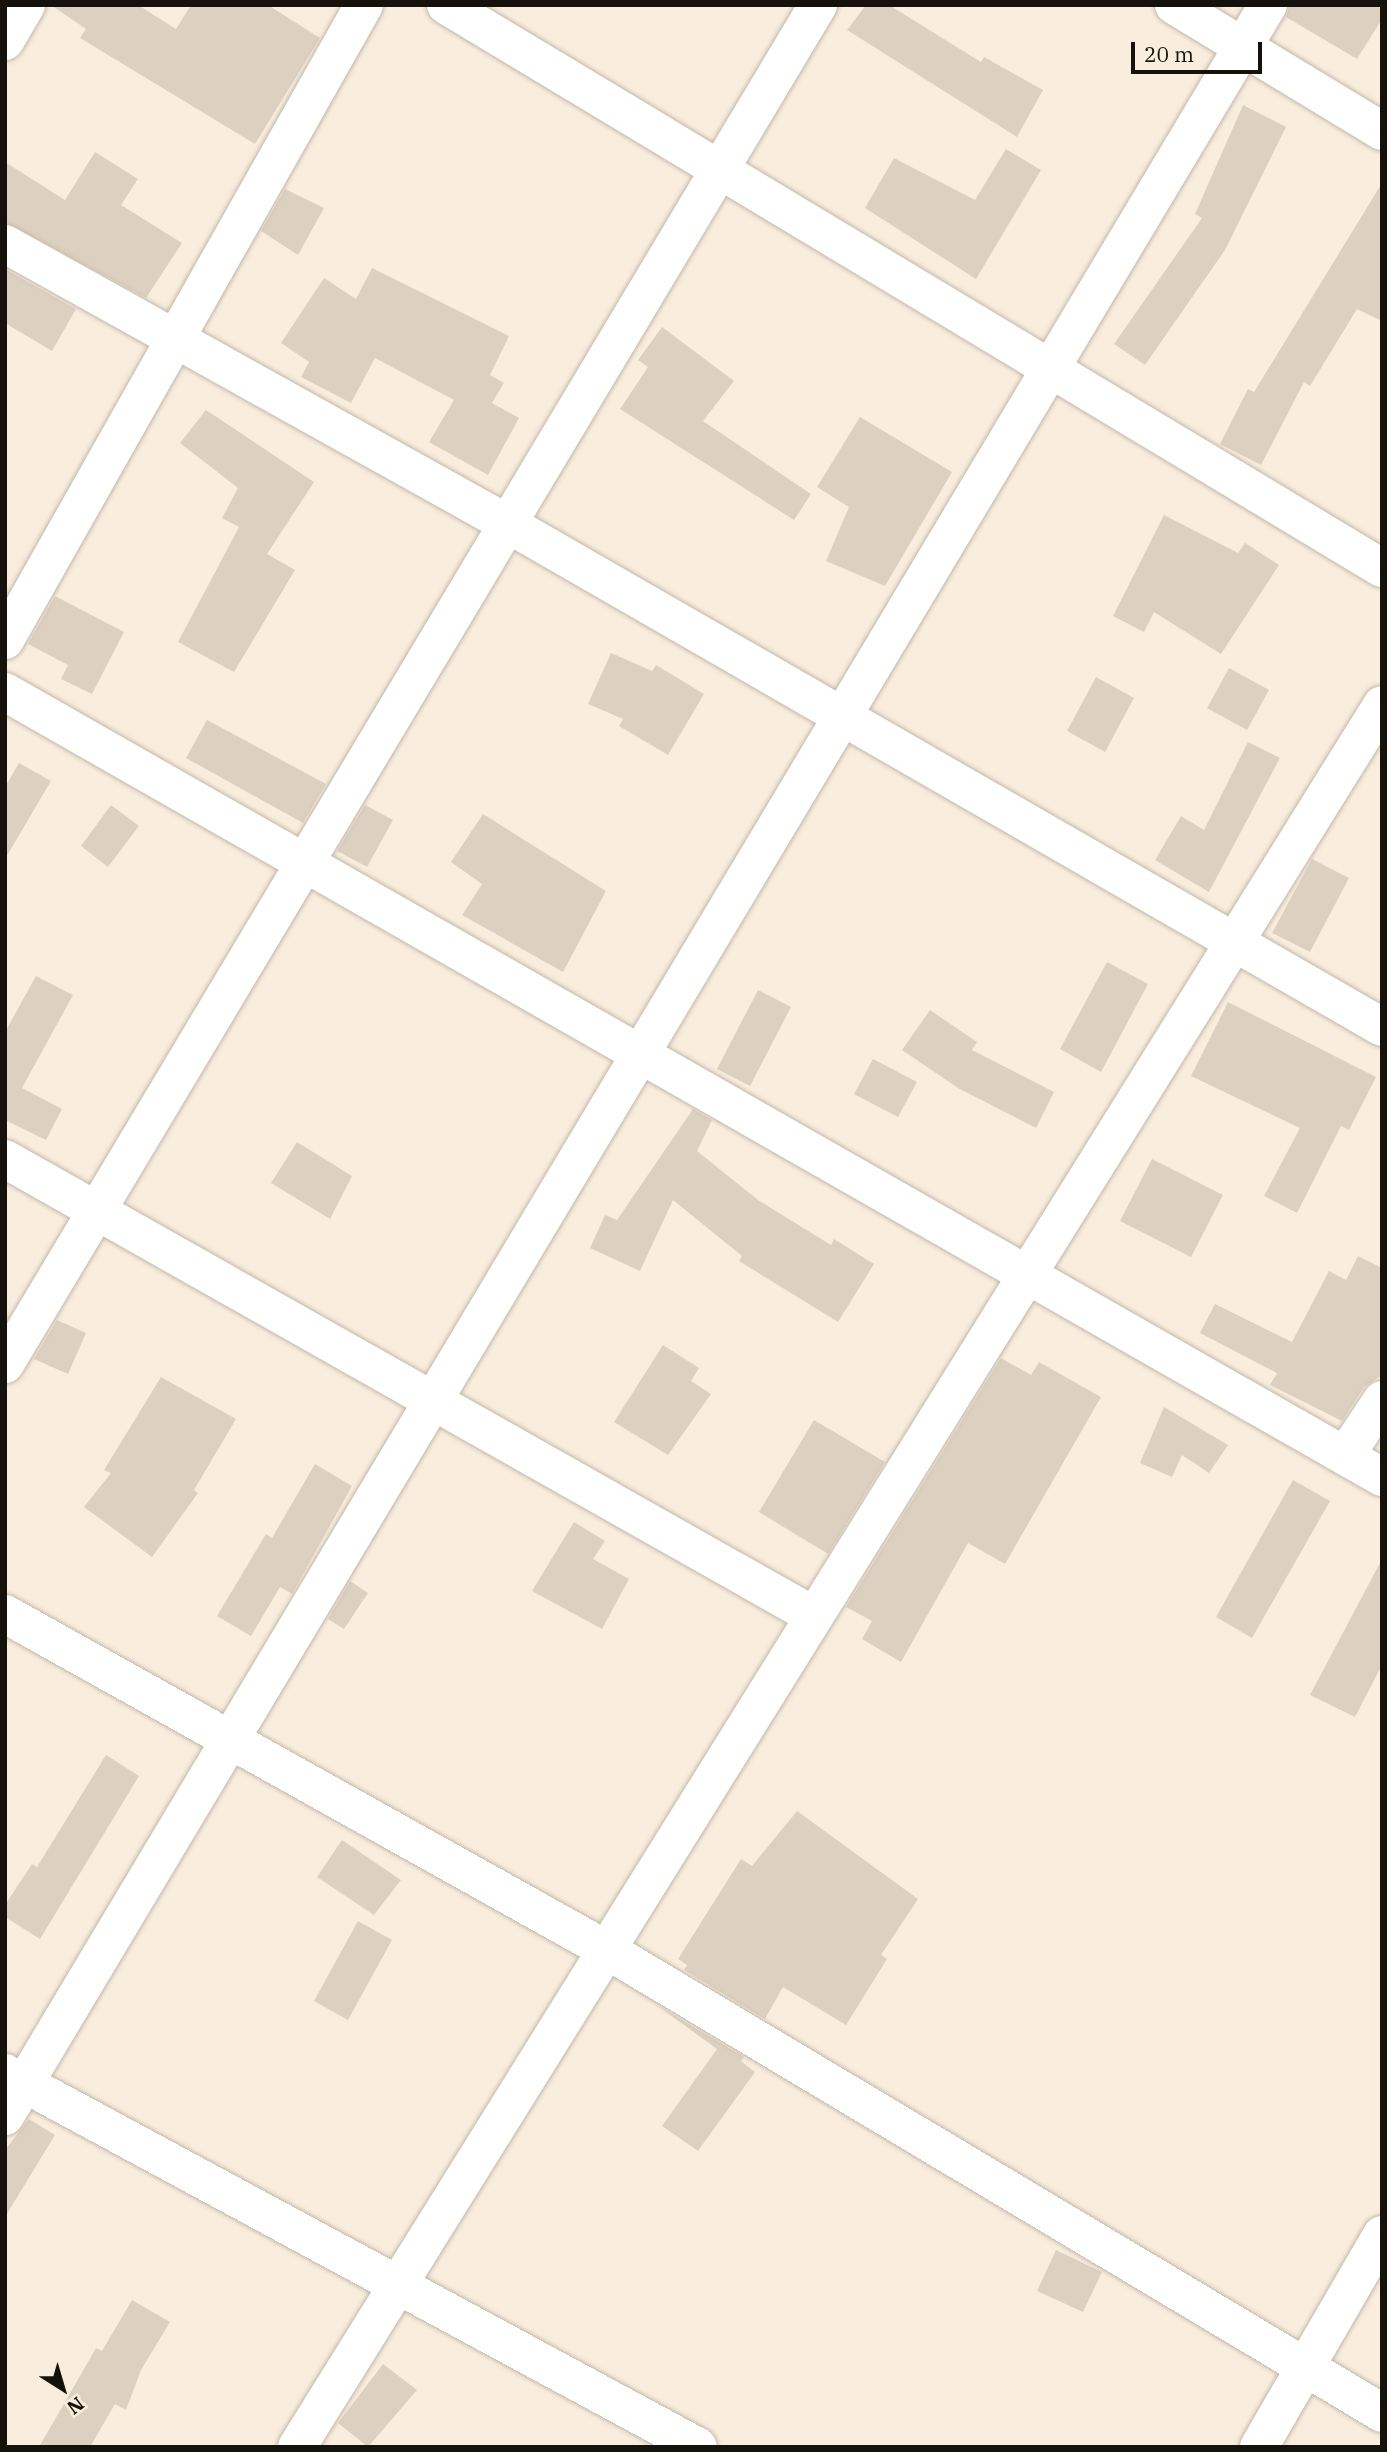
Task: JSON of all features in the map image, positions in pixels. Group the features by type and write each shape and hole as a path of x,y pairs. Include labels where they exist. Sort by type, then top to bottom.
{"street":[{"path":"5,41 26,5"},
{"path":"5,640 364,5"},
{"path":"446,5 1382,568"},
{"path":"5,1364 818,5"},
{"path":"1174,5 1382,131"},
{"path":"5,2116 15,2078 230,1740 1268,5"},
{"path":"5,244 177,337 508,524 1382,1027"},
{"path":"5,692 1382,1477"},
{"path":"297,2447 1382,705"},
{"path":"5,1158 814,1616"},
{"path":"1345,1456 1382,1400"},
{"path":"5,1614 607,1950 1303,2369 1382,2413"},
{"path":"15,2078 698,2447"},
{"path":"1259,2447 1382,2235"}],"building":[{"path":"51,5 138,5 176,29 191,5 268,5 320,38 255,144 80,38 86,29"},
{"path":"866,5 889,5 981,62 984,57 1043,90 1017,137 847,30"},
{"path":"1290,5 1382,5 1382,19 1357,59 1286,17"},
{"path":"1243,105 1286,127 1225,250 1145,365 1114,344 1202,218 1195,214"},
{"path":"1006,149 1041,170 976,279 865,208 894,158 975,200"},
{"path":"95,152 138,179 121,205 182,243 146,298 5,222 5,162 65,200"},
{"path":"1382,183 1382,321 1357,309 1310,386 1304,382 1261,465 1220,444 1248,389 1254,392"},
{"path":"285,189 324,208 298,255 261,231"},
{"path":"372,268 509,336 490,375 504,383 492,403 519,418 488,475 429,442 454,400 375,358 351,403 301,377 309,362 281,343 324,278 356,299"},
{"path":"5,269 76,309 52,351 5,323"},
{"path":"662,327 734,381 703,421 811,494 794,520 620,409 648,367 638,360"},
{"path":"206,410 314,482 267,554 295,570 234,672 178,642 239,527 222,518 238,488 180,443"},
{"path":"860,417 952,472 885,586 826,561 849,507 817,487"},
{"path":"1164,515 1238,553 1245,543 1279,565 1221,654 1154,612 1144,632 1113,616"},
{"path":"55,596 124,632 92,694 61,679 68,665 28,644"},
{"path":"611,653 652,671 656,665 704,694 668,755 619,726 623,719 588,704"},
{"path":"1229,668 1269,690 1247,730 1207,708"},
{"path":"1096,677 1134,698 1105,752 1067,731"},
{"path":"207,720 326,784 303,823 186,758"},
{"path":"1248,742 1280,758 1209,892 1155,860 1181,816 1204,830"},
{"path":"19,763 51,781 5,859 5,787"},
{"path":"111,805 139,826 108,867 81,846"},
{"path":"365,805 393,820 367,867 337,851"},
{"path":"483,814 606,891 563,972 462,915 482,884 451,862"},
{"path":"1312,859 1349,878 1310,952 1272,933"},
{"path":"1107,962 1148,984 1101,1072 1060,1049"},
{"path":"36,976 73,995 22,1088 62,1109 46,1140 5,1120 5,1032"},
{"path":"758,990 791,1007 750,1086 717,1069"},
{"path":"1228,1002 1376,1077 1349,1130 1341,1126 1297,1213 1264,1196 1300,1128 1191,1076"},
{"path":"930,1010 977,1042 972,1050 1054,1092 1036,1128 958,1088 902,1050"},
{"path":"873,1059 917,1082 898,1117 854,1094"},
{"path":"693,1109 712,1120 697,1151 758,1200 831,1245 834,1239 874,1264 838,1322 739,1261 742,1256 673,1200 640,1271 590,1248 605,1215 617,1220"},
{"path":"297,1142 352,1176 330,1219 271,1183"},
{"path":"1152,1159 1223,1195 1191,1257 1120,1221"},
{"path":"1358,1256 1382,1268 1382,1375 1364,1387 1342,1421 1270,1385 1277,1373 1200,1333 1215,1304 1292,1342 1329,1271 1346,1280"},
{"path":"57,1320 86,1333 68,1374 34,1359"},
{"path":"663,1345 699,1368 691,1381 711,1394 668,1455 614,1422"},
{"path":"1001,1358 1031,1375 1039,1362 1101,1397 1005,1564 968,1543 901,1662 862,1639 872,1621 846,1607"},
{"path":"161,1377 236,1419 194,1490 198,1493 152,1557 84,1507 111,1473 104,1470"},
{"path":"1164,1407 1228,1445 1209,1473 1182,1455 1172,1477 1140,1463"},
{"path":"814,1420 885,1462 828,1554 759,1512"},
{"path":"315,1464 352,1486 292,1594 280,1587 251,1636 217,1616 266,1534 272,1538"},
{"path":"1293,1480 1330,1501 1252,1638 1216,1617"},
{"path":"574,1522 605,1541 593,1559 629,1579 602,1629 532,1591"},
{"path":"1382,1559 1382,1665 1355,1717 1310,1695"},
{"path":"350,1581 368,1593 344,1629 328,1619"},
{"path":"106,1755 139,1776 40,1939 5,1917 5,1905 32,1864 37,1867"},
{"path":"797,1811 918,1899 881,1955 887,1959 846,2025 783,1987 765,2019 684,1970 687,1965 678,1959 741,1859 752,1866"},
{"path":"342,1840 401,1880 374,1915 317,1877"},
{"path":"358,1921 392,1940 348,2020 314,2001"},
{"path":"658,2006 744,2057 741,2061 755,2072 698,2151 662,2126 717,2049"},
{"path":"29,2119 55,2135 5,2217 5,2150"},
{"path":"1056,2250 1102,2272 1083,2312 1037,2291"},
{"path":"132,2300 170,2322 141,2370 126,2410 115,2404 90,2447 39,2447 96,2348 102,2351"},
{"path":"383,2364 417,2390 368,2447 338,2423"}]}
